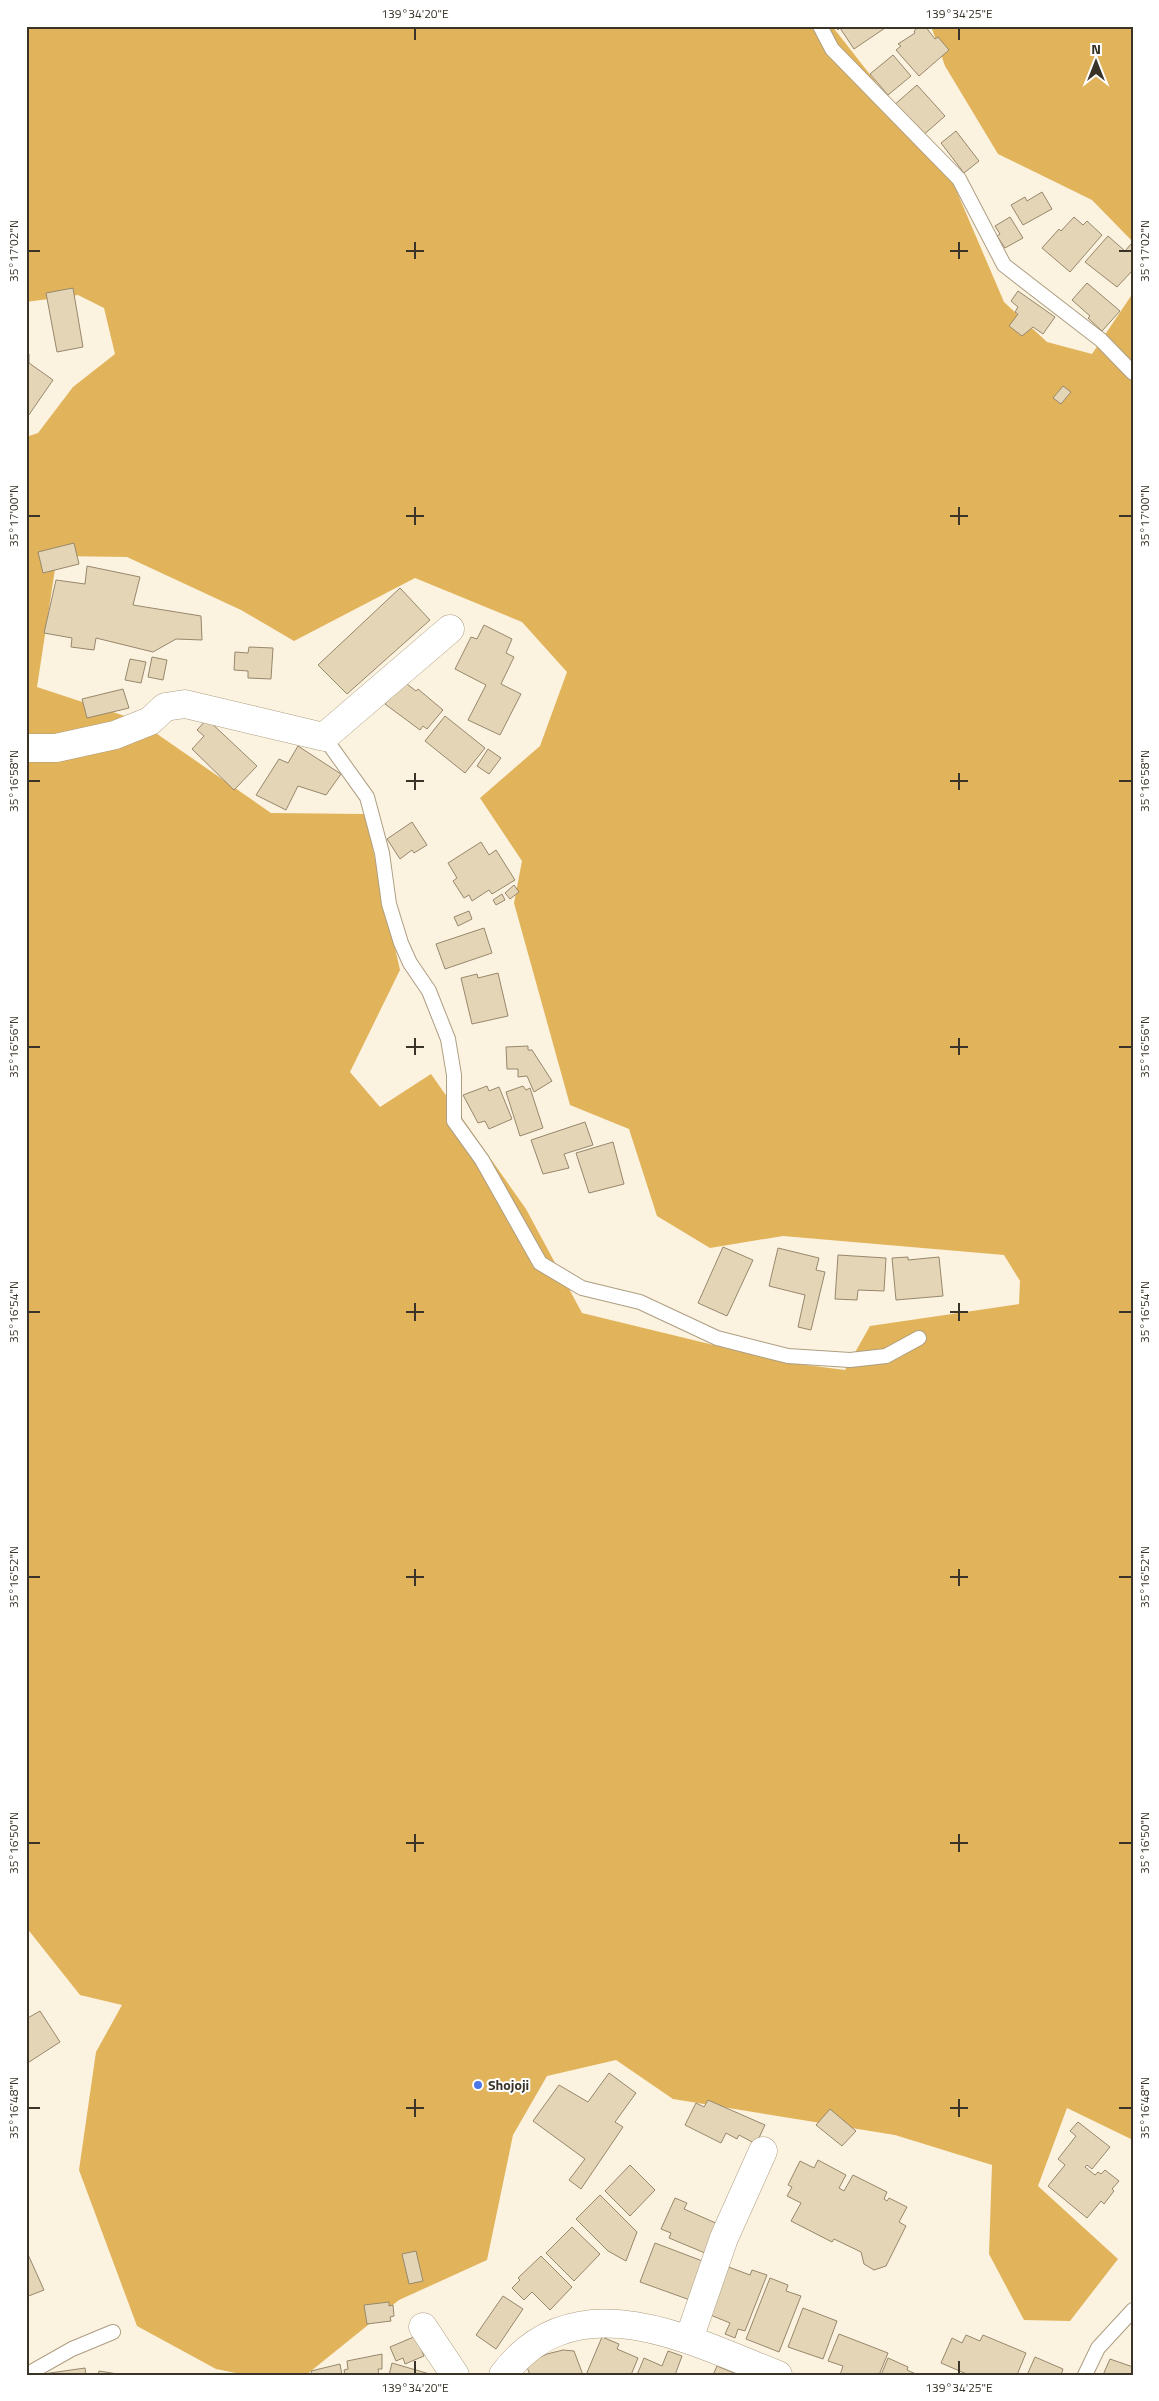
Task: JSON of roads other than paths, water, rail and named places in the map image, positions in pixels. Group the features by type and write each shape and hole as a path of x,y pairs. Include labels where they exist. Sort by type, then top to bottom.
{"street":[{"path":"26,748 56,748 115,735 150,721 165,707 185,704 324,737 450,629"},
{"path":"689,2339 724,2238 763,2151"},
{"path":"503,2375 516,2358 545,2336 583,2324 626,2323 689,2339 778,2375"},
{"path":"423,2327 455,2375"}],"lane":[{"path":"820,26 832,49 959,179 1004,265 1101,340 1133,373"},
{"path":"324,737 367,796 382,853 389,904 401,943 410,963 428,992 448,1039 454,1074 454,1121 482,1160 540,1263 582,1288 640,1302 717,1338 788,1356 850,1360 886,1356 919,1338"},
{"path":"1085,2375 1098,2348 1133,2310"},
{"path":"26,2375 72,2349 113,2332"}],"place":[{"name":"Shojoji","path":"478,2085"}]}
